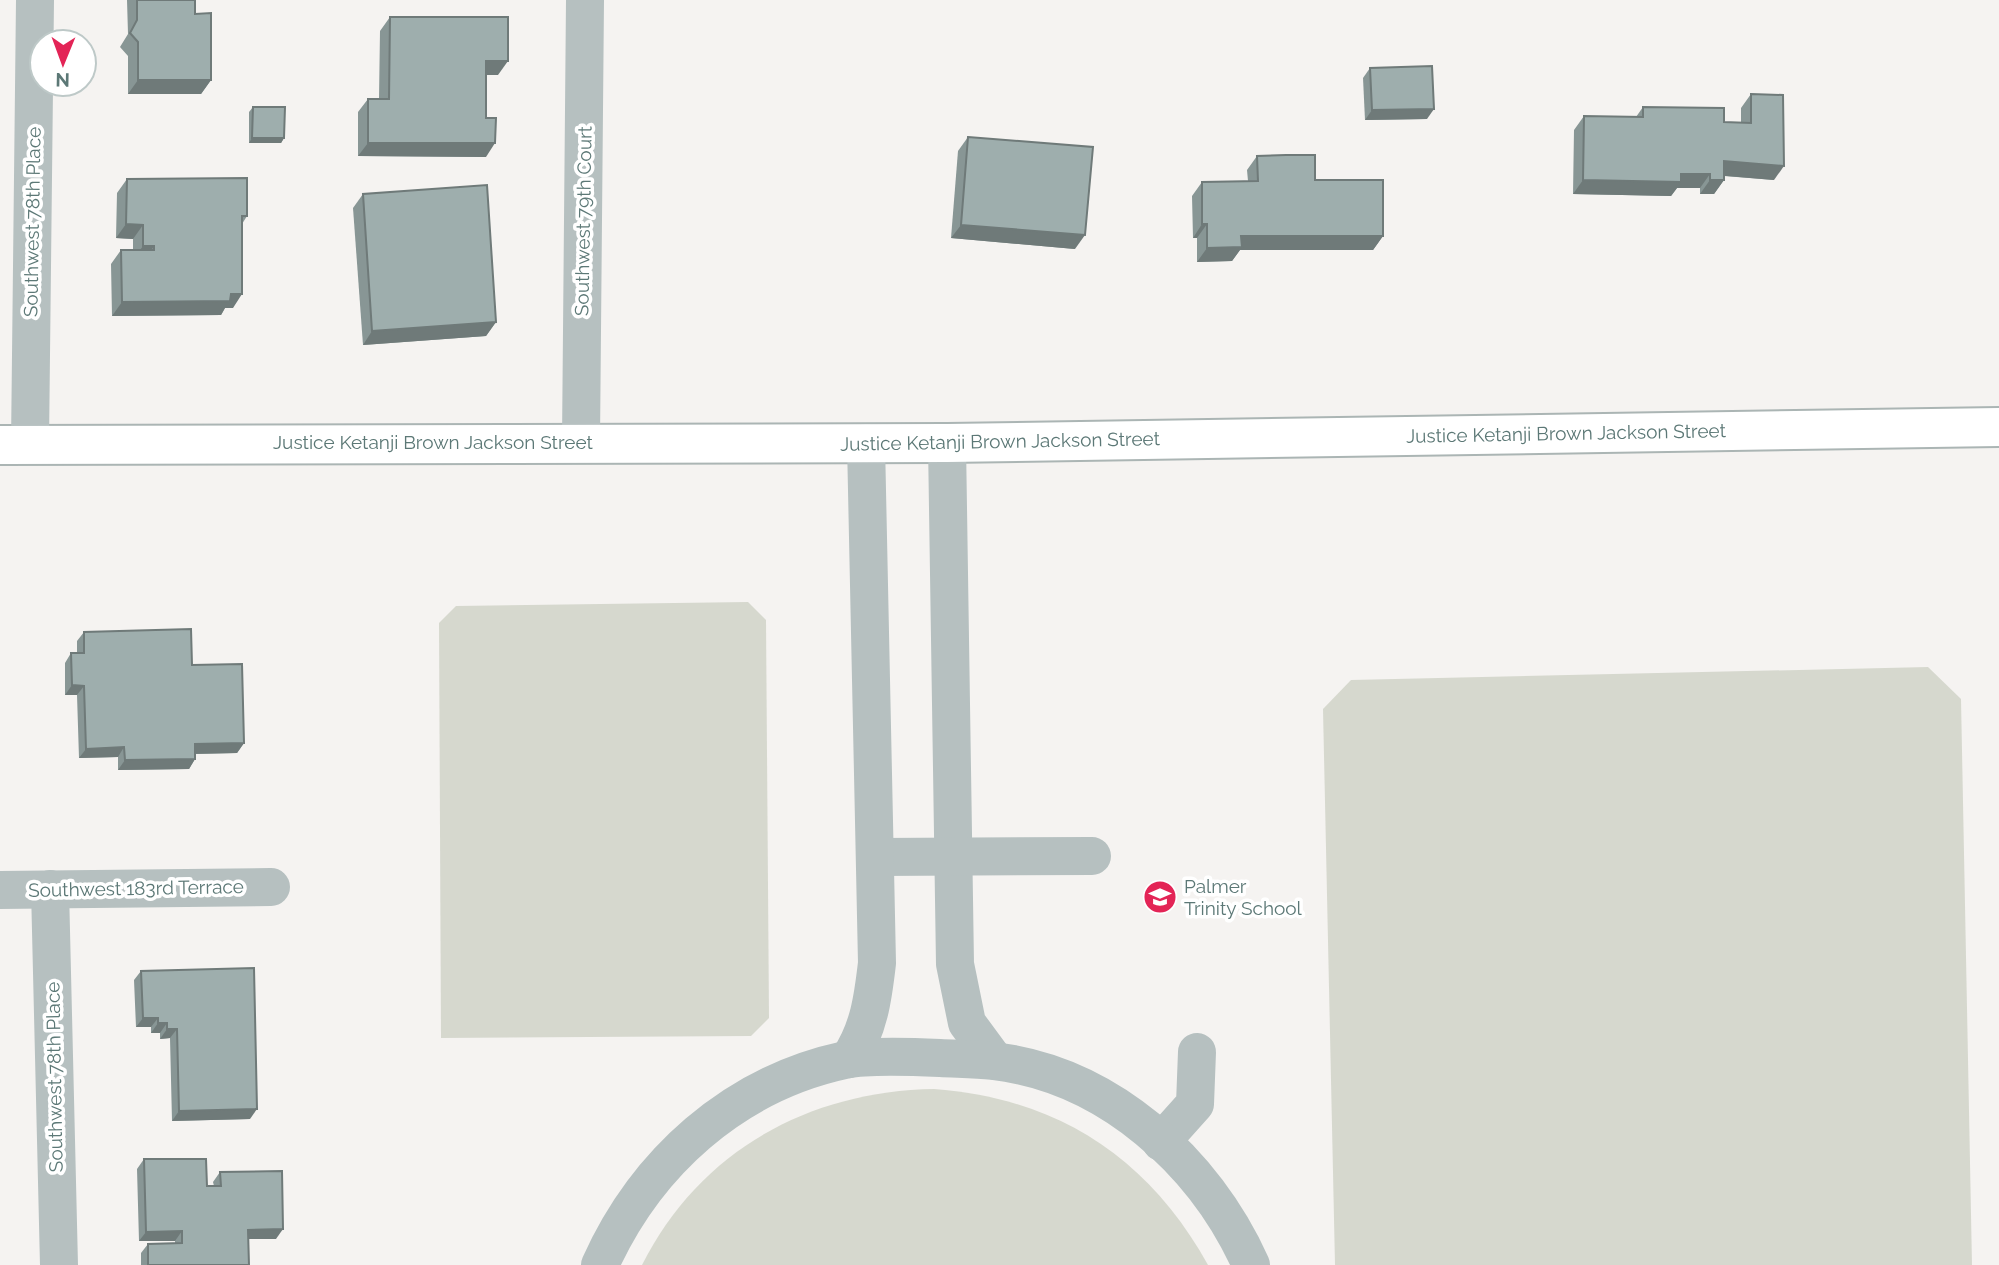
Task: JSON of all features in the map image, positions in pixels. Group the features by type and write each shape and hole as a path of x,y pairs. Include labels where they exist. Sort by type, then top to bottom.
{"main road":[{"name":"Justice Ketanji Brown Jackson Street","path":"15,444 582,441 947,443 1999,427"}],"street":[{"name":"Southwest 78th Place","path":"15,444 17,112 35,0"},
{"name":"Southwest 79th Court","path":"582,441 585,0"},
{"path":"849,1059 860,1041 873,999 877,963 866,443"},
{"path":"947,443 955,964 967,1023 995,1061"},
{"path":"876,857 1092,856"},
{"name":"Southwest 183rd Terrace","path":"0,890 271,887"},
{"name":"Southwest 78th Place","path":"50,889 59,1265"},
{"path":"1161,1142 1195,1104 1197,1052"},
{"path":"600,1265 634,1200 696,1133 774,1084 811,1069 849,1059 995,1061 1055,1076 1101,1097 1142,1124 1200,1180 1222,1210 1251,1265"}],"shaded area":[{"path":"748,602 766,620 769,1018 751,1036 441,1038 439,623 456,606"},
{"path":"1928,667 1961,699 1972,1265 1335,1265 1323,709 1351,680"},
{"path":"934,1089 979,1095 1020,1105 1059,1120 1095,1140 1127,1164 1157,1193 1184,1227 1208,1265 642,1265 666,1225 694,1190 726,1160 762,1135 802,1116 844,1101 888,1092"}],"building":[{"path":"137,0 195,0 195,14 211,13 211,80 138,80 138,42 130,33 137,20"},
{"path":"390,17 508,17 508,61 486,61 486,118 496,118 495,143 368,143 368,99 389,99"},
{"path":"1432,66 1434,109 1372,110 1370,68"},
{"path":"1751,94 1783,95 1784,166 1724,161 1724,180 1710,180 1710,174 1681,174 1681,182 1583,180 1584,116 1643,117 1643,107 1724,108 1724,122 1751,123"},
{"path":"253,107 285,107 284,138 252,138"},
{"path":"968,137 1093,147 1085,235 961,225"},
{"path":"1315,155 1315,180 1383,180 1383,236 1241,236 1242,247 1207,248 1207,224 1202,224 1202,182 1258,181 1257,156"},
{"path":"247,178 247,216 242,216 242,294 231,294 230,301 122,302 121,250 154,250 154,246 143,246 143,225 126,224 127,179"},
{"path":"487,185 496,322 372,331 363,194"},
{"path":"191,629 192,665 242,664 244,743 195,744 195,759 125,760 124,747 86,749 84,686 72,685 71,653 84,653 84,632"},
{"path":"254,968 257,1109 179,1111 177,1029 167,1029 167,1023 158,1023 158,1018 143,1018 141,971"},
{"path":"144,1159 206,1159 207,1186 221,1186 220,1172 282,1171 283,1229 248,1230 249,1265 148,1265 148,1244 182,1243 182,1231 146,1232"}],"place":[{"name":"Palmer Trinity School","path":"1160,897"}]}
